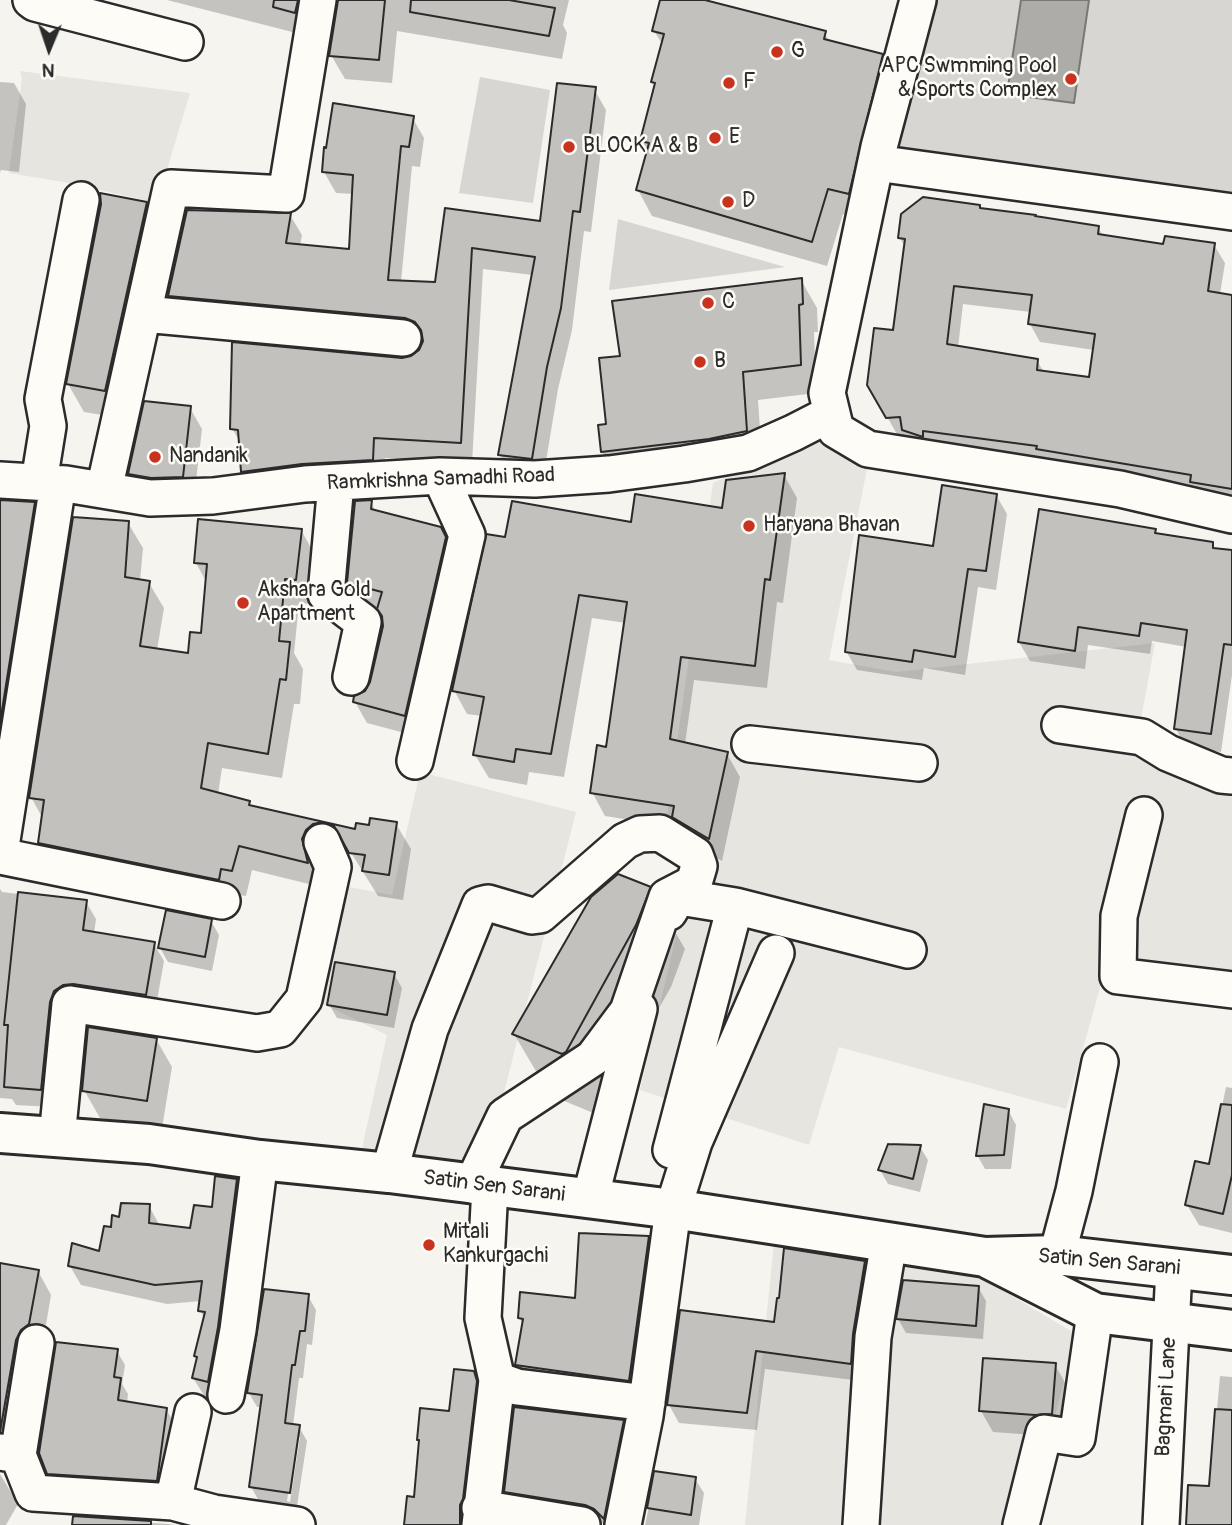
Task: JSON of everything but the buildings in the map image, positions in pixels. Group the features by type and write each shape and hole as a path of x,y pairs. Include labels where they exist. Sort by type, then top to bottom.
{"main road":[{"name":"Satin Sen Sarani","path":"0,1133 149,1144 260,1160 389,1173 665,1208 985,1257 1057,1255 1232,1275"},
{"name":"Satin Sen Sarani","path":"985,1257 1095,1313 1232,1330"}],"street":[{"path":"31,0 185,42"},
{"path":"104,490 171,188 286,194 318,0"},
{"path":"918,0 876,163 827,393 836,430 868,449 1120,489 1232,515"},
{"path":"876,163 1232,212"},
{"path":"81,200 43,399 48,426 49,483 10,723 0,854 222,901"},
{"path":"144,314 403,338"},
{"name":"Ramkrishna Samadhi Road","path":"0,480 49,483 150,498 213,496 305,484 440,476 535,480 684,464 748,453 832,413"},
{"path":"415,761 467,535 440,476"},
{"path":"336,483 326,594 363,622 351,677"},
{"path":"1060,725 1142,737 1168,753 1221,775 1232,776"},
{"path":"751,744 919,763"},
{"path":"1144,815 1119,916 1118,976 1232,990"},
{"path":"389,1173 430,1029 480,905 488,903 532,916 540,915 625,841 640,834 660,833 695,855 699,866 695,883 667,897 628,1011 593,1058 505,1116 481,1186 484,1318 497,1381 480,1516 582,1525"},
{"path":"57,1138 70,1004 257,1033 280,1029 304,999 333,867 322,842"},
{"path":"590,1199 632,1030 670,907 676,900 686,898 735,906 908,950"},
{"path":"623,1525 647,1403 665,1208 735,906"},
{"path":"665,1208 776,953"},
{"path":"1057,1255 1074,1191 1100,1062"},
{"path":"226,1395 238,1331 260,1160"},
{"path":"860,1525 873,1337 889,1242"},
{"name":"Bagmari Lane","path":"1161,1525 1174,1269"},
{"path":"1021,1525 1044,1433 1077,1438 1095,1313"},
{"path":"36,1343 9,1453 33,1493 173,1502 213,1519 297,1525"},
{"path":"497,1381 517,1387 647,1403"},
{"path":"173,1502 193,1412"}],"shaded area":[{"name":"APC Swmming Pool & Sports Complex","path":"932,0 1232,0 1232,202 890,157"},
{"path":"1021,0 1089,0 1074,103 1007,94"},
{"path":"20,71 190,93 157,203 69,183 9,173 22,79"},
{"path":"480,77 550,90 533,203 459,193"},
{"path":"618,219 785,267 786,267 609,290"},
{"path":"824,431 868,464 829,660 896,672 1155,643 1136,746 1232,783 1232,996 1103,977 1066,1109 839,1047 809,1145 640,1090 693,863 662,852 713,483"},
{"path":"420,772 576,812 501,1104 480,1173 362,1148 387,1035 315,1000 349,887 392,895"},
{"path":"775,1233 938,1252 1076,1334 1027,1525 745,1525"}],"place":[{"name":"G","path":"777,52"},
{"name":"APC Swmming Pool & Sports Complex","path":"1071,79"},
{"name":"F","path":"729,83"},
{"name":"E","path":"715,138"},
{"name":"BLOCK A & B","path":"569,147"},
{"name":"D","path":"728,202"},
{"name":"C","path":"708,303"},
{"name":"B","path":"700,362"},
{"name":"Nandanik","path":"155,457"},
{"name":"Haryana Bhavan","path":"749,526"},
{"name":"Akshara Gold Apartment","path":"243,603"},
{"name":"Mitali Kankurgachi","path":"429,1245"}]}
